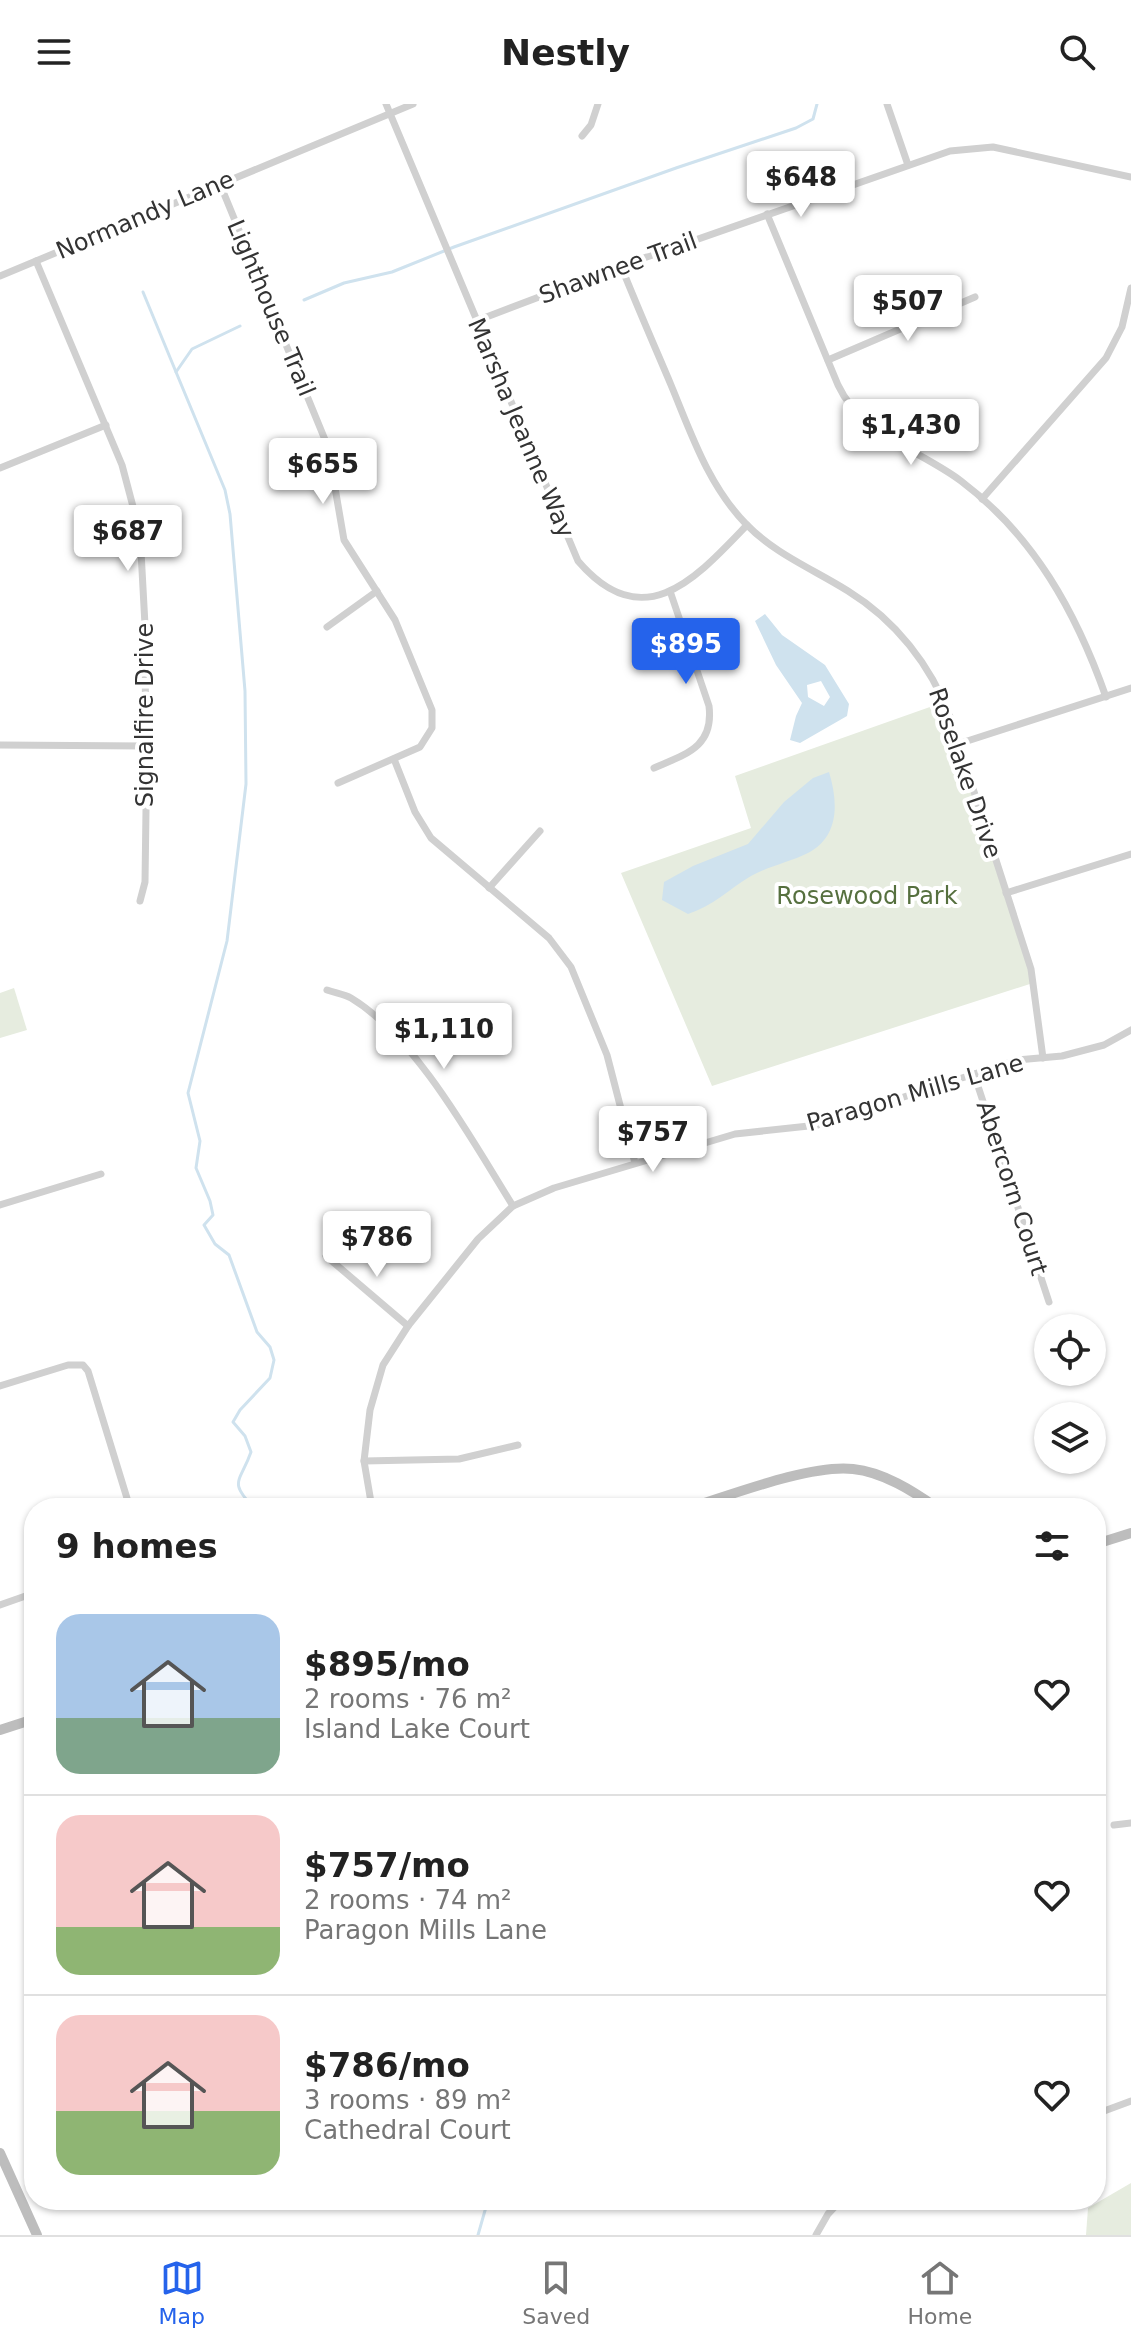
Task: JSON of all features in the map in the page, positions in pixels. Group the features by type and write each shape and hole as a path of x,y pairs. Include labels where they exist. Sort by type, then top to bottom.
{"street":[{"name":"Marsha Jeanne Way","path":"386,104 578,561 600,583 622,593 645,596 670,591 695,577 747,525"},
{"name":"Normandy Lane","path":"0,276 413,104"},
{"path":"582,136 591,125 598,104"},
{"path":"887,104 908,165"},
{"name":"Shawnee Trail","path":"476,321 767,214 964,148 993,147 1131,177"},
{"name":"Lighthouse Trail","path":"220,184 328,447 344,540 395,620 433,718 425,742 414,751 338,783"},
{"path":"767,214 843,397 871,427 932,462 982,499 1018,535 1053,580 1079,627 1106,697"},
{"name":"Signalfire Drive","path":"36,261 106,425 132,496 143,560 145,882 140,901"},
{"name":"Roselake Drive","path":"621,266 698,452 722,495 747,525 798,564 864,602 896,630 921,660 937,687 1031,969 1043,1058"},
{"path":"982,499 1106,358 1122,327 1131,288"},
{"path":"828,360 975,297"},
{"path":"1122,327 1131,330"},
{"path":"0,468 106,425"},
{"path":"327,627 377,591"},
{"path":"654,768 696,748 707,733 709,724 709,706 670,591"},
{"path":"958,744 1131,688"},
{"path":"0,745 145,746"},
{"path":"394,759 415,812 431,838 549,938 571,967 607,1055 635,1163"},
{"path":"489,888 540,831"},
{"path":"1006,893 1131,854"},
{"path":"327,990 350,997 407,1049 446,1100 513,1206"},
{"name":"Paragon Mills Lane","path":"370,1498 364,1461 370,1410 383,1365 408,1326 478,1239 513,1206 554,1188 735,1134 818,1125 1017,1060 1043,1058 1104,1045 1131,1030"},
{"name":"Abercorn Court","path":"974,1074 1049,1302"},
{"path":"0,1205 101,1174"},
{"path":"326,1256 408,1326"},
{"path":"0,1386 68,1365 83,1365 88,1371 127,1498"},
{"path":"364,1461 459,1459 518,1445"},
{"path":"723,1498 810,1472 848,1468 882,1477 919,1498"},
{"path":"1106,1541 1131,1533"},
{"path":"0,1605 24,1597"},
{"path":"0,1730 24,1722"},
{"path":"1114,1825 1131,1823"},
{"path":"1106,2110 1131,2101"},
{"path":"0,2153 24,2206"},
{"path":"26,2210 37,2235"},
{"path":"816,2235 832,2210"}],"green space":[{"name":"Rosewood Park","path":"944,702 1033,983 712,1086 621,873 751,828 735,776"},
{"path":"14,988 27,1030 0,1038 0,993"},
{"path":"1131,2183 1131,2235 1086,2235 1088,2210 1106,2210 1106,2198"}],"water":[{"path":"765,614 782,635 825,665 849,704 847,716 800,743 790,740 802,703 776,665 755,621","holes":["821,681 830,697 824,706 808,697 807,685"]},
{"path":"829,772 834,795 834,817 831,828 818,846 751,876 697,911 688,914 662,900 664,882 693,866 748,844 784,802 813,778"}],"waterway":[{"path":"304,300 344,283 392,272 454,247 796,128 813,119 817,104"},
{"path":"143,292 176,372"},
{"path":"240,326 192,349 176,372 225,490 230,514 245,691 246,784 227,941 188,1093 200,1141 196,1168 213,1215 204,1225 215,1244 229,1255 257,1332 270,1347 274,1360 270,1378 233,1422 245,1436 251,1452 239,1482 246,1498"},
{"path":"478,2235 485,2210"}]}
